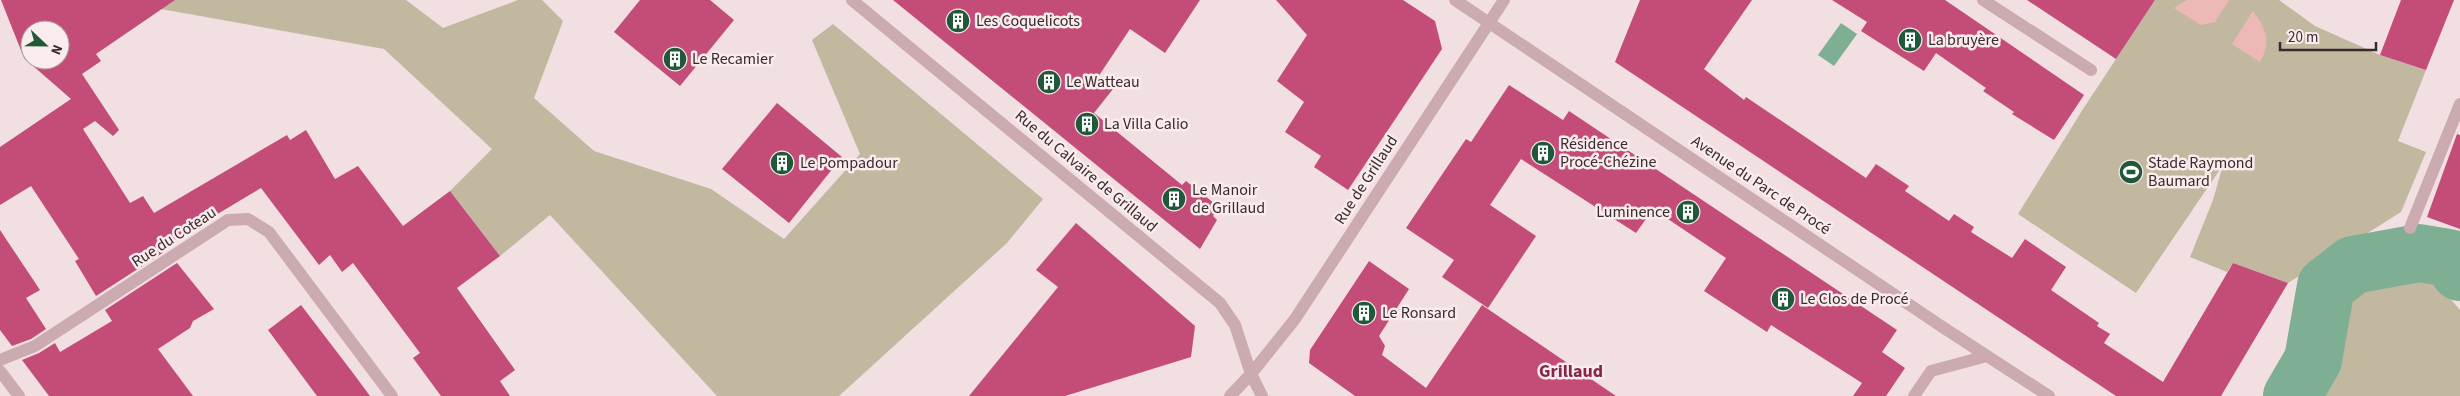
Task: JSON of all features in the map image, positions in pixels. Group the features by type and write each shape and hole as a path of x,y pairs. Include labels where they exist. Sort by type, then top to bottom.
{"street":[{"name":"Rue du Calvaire de Grillaud","path":"852,0 1220,303 1235,325 1251,374 1262,396"},
{"name":"Avenue du Parc de Procé","path":"1455,0 2049,396"},
{"name":"Rue de Grillaud","path":"1230,396 1251,374 1295,318 1504,0"},
{"path":"1983,0 2091,70"},
{"path":"2410,228 2460,104"},
{"name":"Rue du Coteau","path":"0,360 35,346 228,220 248,219 268,232 392,396"},
{"path":"1914,396 1931,371 1987,356"},
{"path":"0,371 19,396"}],"shaded area":[{"path":"155,0 406,0 443,28 518,0 542,0 563,21 534,98 594,151 711,189 784,239 860,154 812,40 833,24 1043,199 1007,243 839,396 717,396 550,215 500,256 450,191 492,149 384,49 161,9"},
{"path":"2155,0 2279,0 2315,26 2380,55 2426,70 2398,141 2426,152 2401,212 2288,283 2233,263 2227,272 2190,257 2213,200 2223,165 2136,293 2018,214 2083,109"},
{"path":"1841,23 1857,34 1834,66 1818,55"},
{"path":"2427,272 2460,310 2460,396 2316,396 2326,378 2343,293"}],"sand":[{"path":"2187,0 2229,0 2215,22 2201,25 2174,8"},
{"path":"2253,11 2266,36 2266,48 2260,62 2232,44"}],"building":[{"path":"1,0 175,0 96,54 101,61 82,74 119,130 113,136 95,121 83,129 130,203 143,196 154,213 287,135 290,140 306,130 335,179 358,166 403,226 450,191 500,256 457,288 515,370 500,381 510,396 441,396 413,358 420,353 353,263 342,272 330,255 319,265 261,188 164,246 167,250 96,296 75,261 79,259 31,186 0,205 0,147 71,99 38,70 70,70 70,20 20,20 20,48"},
{"name":"Le Recamier","path":"640,0 710,0 734,20 680,86 614,32"},
{"path":"893,0 1200,0 1165,53 1130,29 1098,77 1113,89 1094,113 1182,185 1186,181 1219,207 1213,216 1217,220 1200,249"},
{"path":"1276,0 1403,0 1435,21 1442,49 1348,190 1314,167 1321,156 1285,132 1304,102 1277,81 1307,35"},
{"path":"1640,0 1752,0 1704,69 1744,100 1746,97 1866,178 1876,164 1909,186 1905,191 1949,221 1954,214 1974,227 1971,232 2012,258 2025,239 2066,267 2051,290 2099,323 2097,326 2110,334 2104,343 2163,382 2233,263 2288,283 2221,396 2116,396 1615,62"},
{"path":"1832,0 1945,0 2084,95 2054,140 2012,114 2014,112 1983,91 1986,88 1936,53 1924,71 1861,31 1867,22"},
{"path":"2027,0 2155,0 2116,59"},
{"path":"2401,0 2454,0 2426,70 2380,55"},
{"path":"1509,85 1563,120 1569,111 1897,330 1882,352 1905,368 1886,396 1853,396 1862,383 1771,325 1767,332 1704,291 1726,258 1653,209 1636,233 1521,159 1490,205 1536,236 1488,308 1442,277 1454,260 1406,228 1466,139 1471,142"},
{"name":"Le Pompadour","path":"777,103 842,157 789,223 722,169"},
{"path":"2457,134 2460,135 2460,229 2427,217"},
{"path":"1076,223 1195,326 1191,357 1065,396 969,396 1058,287 1036,270"},
{"path":"0,230 40,290 26,298 46,329 31,339 12,346 0,330"},
{"path":"1369,261 1409,289 1379,336 1385,346 1382,355 1426,388 1482,305 1616,396 1355,396 1309,363 1310,350"},
{"path":"177,263 214,309 193,321 190,328 158,349 193,396 49,396 22,360 39,353 55,343 60,352 112,321 105,310"},
{"path":"301,305 370,396 317,396 268,330"}],"waterway":[{"path":"2292,396 2313,360 2326,286 2353,265 2419,253 2449,258 2460,272"}],"place":[{"name":"Les Coquelicots","path":"958,21"},
{"name":"La bruyère","path":"1910,40"},
{"name":"Le Recamier","path":"675,59"},
{"name":"Le Watteau","path":"1049,82"},
{"name":"La Villa Calio","path":"1087,124"},
{"name":"Résidence Procé-Chézine","path":"1543,153"},
{"name":"Le Pompadour","path":"782,163"},
{"name":"Stade Raymond Baumard","path":"2131,172"},
{"name":"Le Manoir de Grillaud","path":"1174,199"},
{"name":"Luminence","path":"1688,212"},
{"name":"Le Clos de Procé","path":"1783,299"},
{"name":"Le Ronsard","path":"1364,313"}],"district":[{"name":"Grillaud","path":"1571,371"}]}
